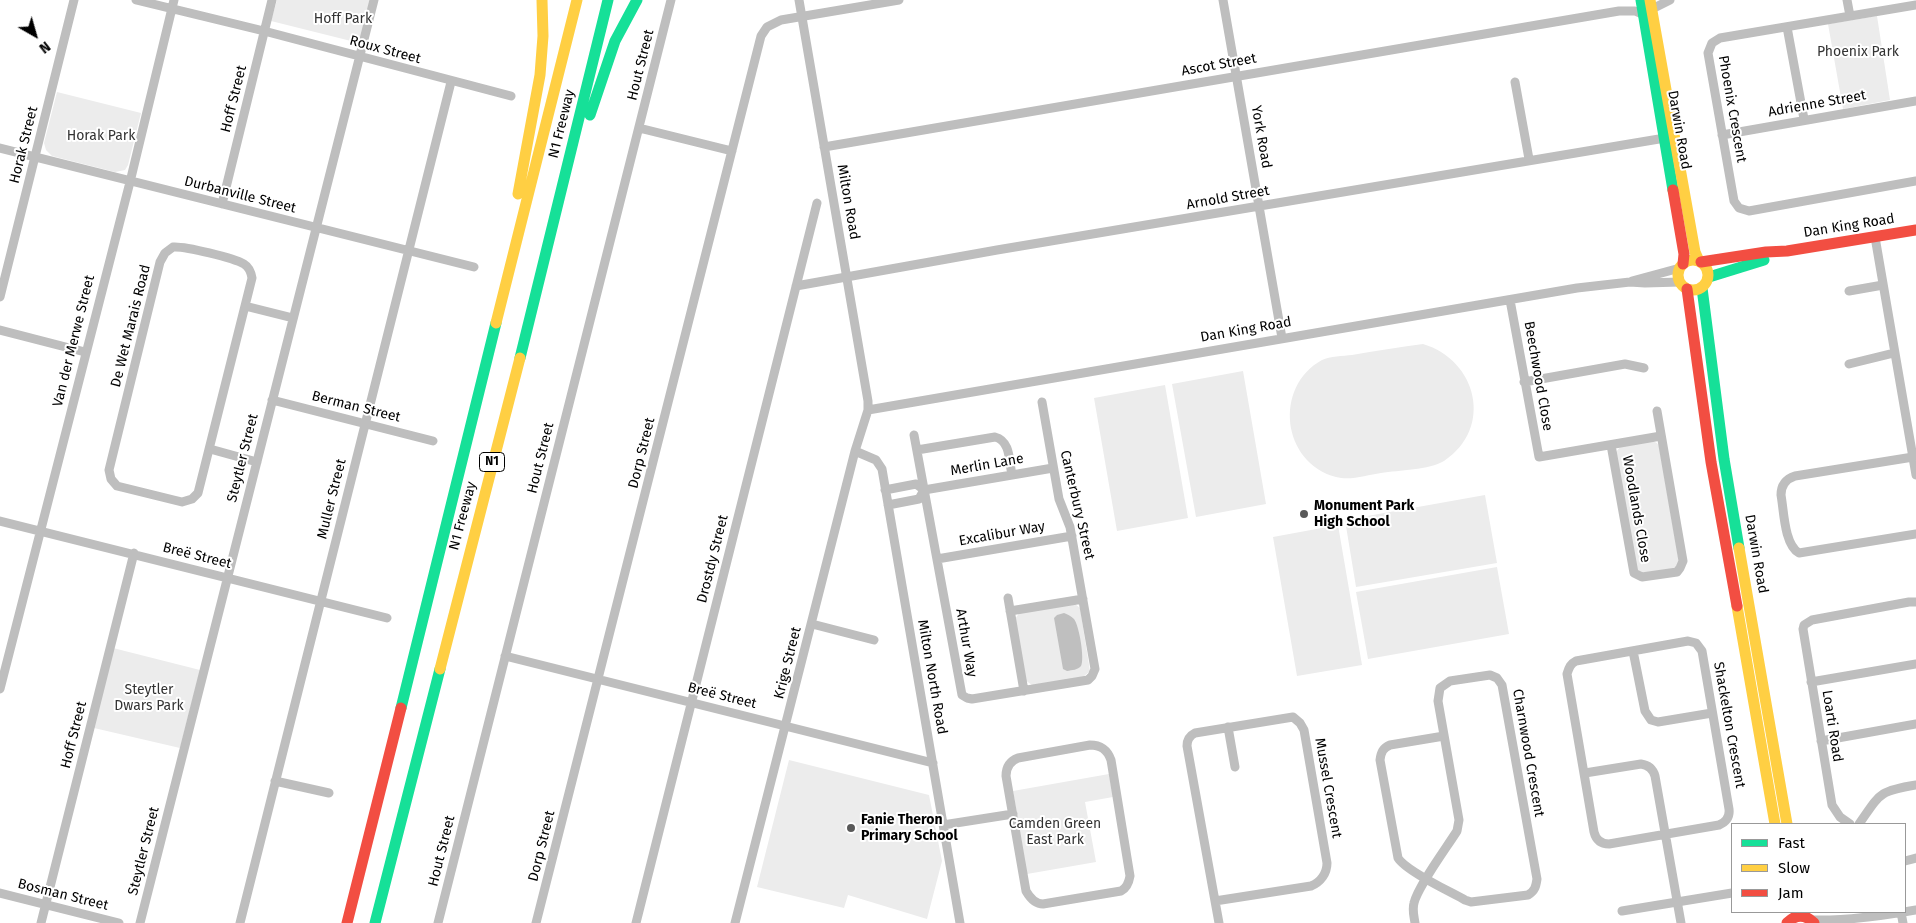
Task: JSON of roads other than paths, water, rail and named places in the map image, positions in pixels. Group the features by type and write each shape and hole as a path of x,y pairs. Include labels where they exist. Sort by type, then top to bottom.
{"main road":[{"path":"504,292 506,259 540,75 543,36 542,0"},
{"name":"N1 Freeway","path":"347,923 577,0"},
{"name":"N1 Freeway","path":"375,923 540,279 608,0"},
{"path":"540,279 549,260 602,72 619,31 637,0"},
{"name":"Darwin Road","path":"1639,0 1649,8 1695,252 1700,262"},
{"name":"Darwin Road","path":"1649,8 1665,138 1684,254 1682,266"},
{"name":"Dan King Road","path":"1700,262 1723,261 1774,251 1787,251 1916,230"},
{"name":"Dan King Road","path":"1709,277 1775,257 1787,251"},
{"path":"1691,260 1700,262 1708,270 1709,277 1702,288 1696,290 1683,286 1678,272 1682,266 1691,260"},
{"name":"Darwin Road","path":"1683,286 1711,462 1775,823"},
{"name":"Darwin Road","path":"1702,288 1724,459 1787,823"},
{"path":"1789,918 1794,916 1808,918"}],"street":[{"name":"Horak Street","path":"0,296 74,0"},
{"name":"Roux Street","path":"136,0 173,5 452,82 511,96"},
{"name":"Hoff Street","path":"222,204 272,0"},
{"name":"Steytler Street","path":"140,923 374,0"},
{"name":"Hout Street","path":"438,923 671,0"},
{"name":"Milton Road","path":"799,0 848,277 867,392 868,410"},
{"name":"Dorp Street","path":"536,923 763,31 772,23 802,16 899,0"},
{"name":"York Road","path":"1223,0 1282,338"},
{"name":"Ascot Street","path":"1619,10 1639,0"},
{"path":"1649,8 1670,0"},
{"path":"1847,0 1850,16"},
{"name":"Van der Merwe Street","path":"0,689 130,182 173,5"},
{"name":"Phoenix Crescent","path":"1916,5 1720,38 1714,41 1708,53 1734,201 1742,210 1749,211 1916,181"},
{"name":"Ascot Street","path":"824,147 1619,10 1635,11 1649,8"},
{"path":"1787,27 1804,120"},
{"name":"Muller Street","path":"240,923 452,82"},
{"path":"1515,82 1530,159"},
{"name":"Adrienne Street","path":"1722,135 1916,101"},
{"path":"639,128 732,151"},
{"name":"Arnold Street","path":"796,286 1530,159 1665,138"},
{"name":"Durbanville Street","path":"0,148 316,229 474,267"},
{"name":"Drostdy Street","path":"636,923 818,202"},
{"path":"1875,237 1916,475"},
{"name":"De Wet Marais Road","path":"173,247 185,248 243,264 249,270 252,280 210,449 198,493 188,502 177,502 117,486 109,475 160,262 173,247"},
{"name":"Dan King Road","path":"1630,282 1682,266"},
{"name":"Dan King Road","path":"868,410 1577,288 1630,282 1683,286"},
{"path":"1849,290 1882,285"},
{"name":"Beechwood Close","path":"1510,300 1539,457"},
{"path":"245,306 293,318"},
{"path":"0,330 85,352"},
{"path":"1849,364 1894,353"},
{"path":"1524,382 1625,364 1644,368"},
{"name":"Berman Street","path":"272,400 433,441"},
{"name":"Canterbury Street","path":"1042,402 1059,498 1068,519 1072,536 1094,674"},
{"name":"Krige Street","path":"735,923 855,451 868,410"},
{"name":"Woodlands Close","path":"1611,445 1633,570 1636,575 1642,578 1674,572 1680,568 1683,561 1657,411"},
{"name":"Arthur Way","path":"914,435 962,695 972,700 1088,680 1094,674"},
{"name":"Woodlands Close","path":"1539,457 1661,436"},
{"path":"917,450 996,437 1000,438 1006,445 1012,475"},
{"path":"210,449 256,462"},
{"name":"Milton North Road","path":"855,451 876,460 880,465 886,490 960,923"},
{"path":"1913,458 1795,476 1786,481 1781,490 1781,495 1788,540 1793,549 1799,553 1916,534"},
{"name":"Merlin Lane","path":"886,490 916,484 924,490 1053,468"},
{"name":"Merlin Lane","path":"888,505 919,499 924,490"},
{"name":"Breë Street","path":"0,521 387,618"},
{"name":"Excalibur Way","path":"937,559 1072,536"},
{"name":"Hoff Street","path":"41,923 134,554"},
{"path":"1008,598 1024,691"},
{"path":"1010,610 1083,598"},
{"name":"Loarti Road","path":"1849,823 1834,811 1832,805 1802,632 1804,625 1812,620 1916,602"},
{"path":"812,624 874,640"},
{"name":"Shackelton Crescent","path":"1688,641 1696,643 1702,651 1729,816 1725,822 1719,824 1609,844 1599,841 1594,832 1567,674 1572,663 1576,661 1633,651 1688,641"},
{"path":"1633,651 1645,711 1651,720 1658,722 1712,712"},
{"name":"Breë Street","path":"505,656 933,763"},
{"path":"1811,682 1916,664"},
{"name":"Charnwood Crescent","path":"1490,675 1500,680 1505,700 1537,879 1536,886 1532,893 1528,895 1476,902 1465,900 1428,878 1460,825 1438,693 1444,685 1450,682 1490,675"},
{"name":"Mussel Crescent","path":"1215,901 1311,886 1322,878 1327,867 1304,730 1296,718 1290,717 1195,734 1190,736 1187,742 1218,923"},
{"path":"1821,741 1916,724"},
{"path":"1228,727 1235,767"},
{"path":"1415,923 1413,912 1415,899 1428,878 1404,864 1398,858 1381,754 1384,748 1390,745 1444,736"},
{"path":"1090,744 1102,747 1109,754 1117,795 1130,876 1126,887 1121,891 1044,904 1034,901 1026,891 1013,814 1006,771 1014,759 1090,744"},
{"path":"1585,773 1641,764 1651,768 1655,776 1681,923"},
{"path":"275,781 329,793"},
{"path":"1860,823 1878,797 1892,789 1916,785"},
{"path":"943,825 1013,814"},
{"path":"1622,911 1731,893"},
{"name":"Bosman Street","path":"0,894 119,923"},
{"path":"1808,918 1869,917 1895,913"},
{"path":"1852,923 1869,917"}],"place":[{"name":"Monument Park High School","path":"1304,514"},
{"name":"Fanie Theron Primary School","path":"851,828"}],"park label":[{"name":"Hoff Park","path":"343,19"},
{"name":"Phoenix Park","path":"1858,52"},
{"name":"Horak Park","path":"101,136"},
{"name":"Steytler Dwars Park","path":"149,698"},
{"name":"Camden Green East Park","path":"1055,832"}]}
